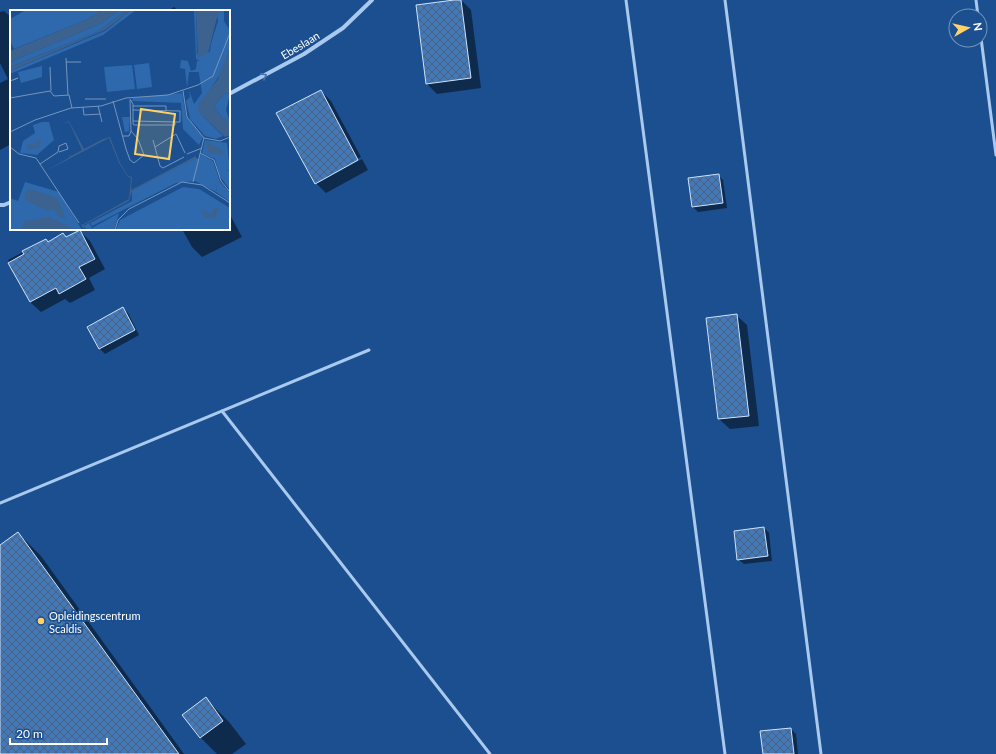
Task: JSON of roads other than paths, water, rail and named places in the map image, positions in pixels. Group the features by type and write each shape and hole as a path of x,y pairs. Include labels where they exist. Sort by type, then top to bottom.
{"street":[{"name":"Ebeslaan","path":"230,93 304,54 343,28 372,0"},
{"path":"0,205 10,202"}],"lane":[{"path":"626,0 725,754"},
{"path":"725,0 820,754"},
{"path":"982,48 996,155"},
{"path":"0,503 369,350"},
{"path":"222,411 490,754"}],"place":[{"name":"Opleidingscentrum Scaldis","path":"41,621"}]}
